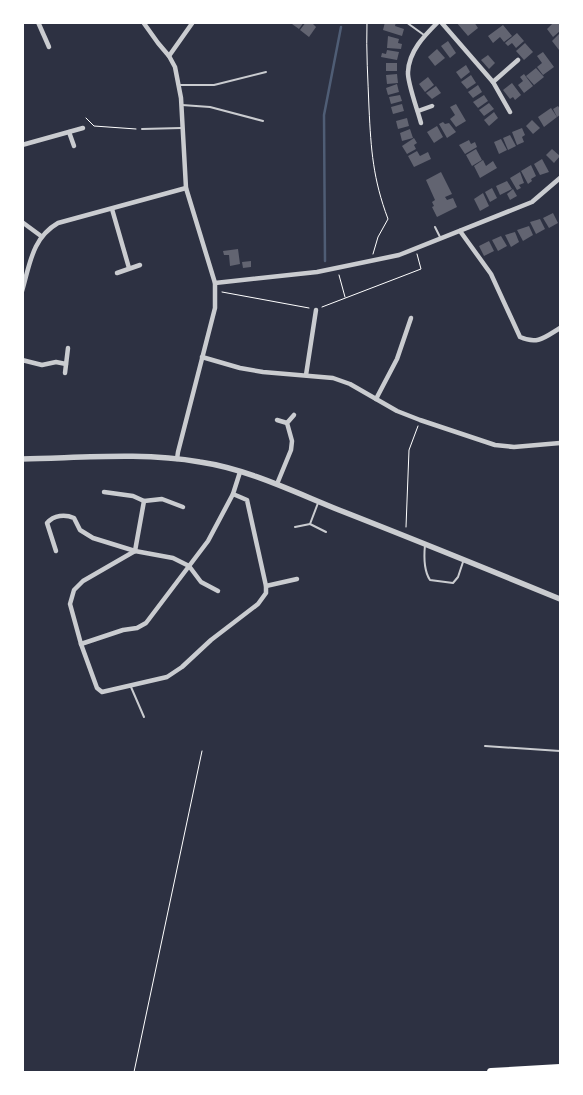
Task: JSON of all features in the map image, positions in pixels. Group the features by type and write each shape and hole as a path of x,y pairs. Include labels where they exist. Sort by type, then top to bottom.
{"highway":[{"path":"491,1072 560,1068"}],"street":[{"path":"38,22 49,47"},
{"path":"143,22 175,67 182,105 186,188 215,282 216,291 215,308 177,459"},
{"path":"169,56 191,28 193,22"},
{"path":"421,123 408,73 412,54 424,35 440,22 493,82 510,112"},
{"path":"493,82 518,60"},
{"path":"418,111 432,106"},
{"path":"22,145 82,128"},
{"path":"69,132 74,146"},
{"path":"215,282 317,272 371,262 416,250 532,202 560,178"},
{"path":"22,291 35,249 41,236 48,229 58,223 186,188"},
{"path":"112,209 129,268"},
{"path":"22,222 41,236"},
{"path":"460,231 491,274 520,337 529,341 539,340 560,328"},
{"path":"117,273 140,266"},
{"path":"306,375 316,310"},
{"path":"376,399 397,360 411,318"},
{"path":"65,373 68,348"},
{"path":"202,357 240,368 263,372 333,378 350,384 397,411 494,445 514,447 560,443"},
{"path":"22,360 42,365 56,362 66,364"},
{"path":"287,423 294,415"},
{"path":"277,420 287,423"},
{"path":"276,484 291,450 292,441 287,423"},
{"path":"22,459 130,457 177,459 201,462 240,472 319,501 560,599"},
{"path":"81,644 123,630 137,628 146,623 208,542 234,494 240,472"},
{"path":"104,492 133,496 144,501 162,500 183,507"},
{"path":"144,501 135,551 83,581 74,590 70,604 96,688 102,692 167,677 182,667 211,640 258,604 266,593 247,500 234,494"},
{"path":"56,551 47,523 50,519 65,514 74,518 80,530 93,538 135,551 173,558 189,566 201,582 218,591"},
{"path":"266,586 297,579"}],"lane":[{"path":"406,22 424,35"},
{"path":"179,85 214,85 266,72"},
{"path":"182,105 210,107 263,121"},
{"path":"142,129 183,128"},
{"path":"435,227 441,240"},
{"path":"310,524 319,501"},
{"path":"296,527 310,524 326,532"},
{"path":"426,544 424,552 427,574 428,578 432,581 453,582 461,571 464,560"},
{"path":"130,685 144,718"},
{"path":"485,746 560,751"}],"path":[{"path":"366,22 366,57 372,156 378,193 388,219 378,237 371,262"},
{"path":"86,118 94,126 142,129"},
{"path":"216,291 316,310 420,269 416,250"},
{"path":"338,268 346,298"},
{"path":"404,536 409,450 420,420"},
{"path":"134,1072 202,751"}],"building":[{"path":"293,22 304,22 299,29 292,24"},
{"path":"306,22 311,22 316,27 309,37 300,30"},
{"path":"385,22 396,22 395,26 404,29 402,36 383,30"},
{"path":"456,22 474,22 478,28 468,36"},
{"path":"554,22 560,22 560,31 553,37 547,29"},
{"path":"503,25 512,36 504,42 500,37 493,43 488,36"},
{"path":"517,33 524,41 516,48 512,43 508,46 505,43"},
{"path":"560,33 560,48 559,50 552,41"},
{"path":"388,36 399,39 398,43 402,44 401,49 387,48"},
{"path":"448,41 456,53 450,58 441,46"},
{"path":"525,43 533,52 524,60 516,51"},
{"path":"437,49 445,58 435,66 428,57"},
{"path":"387,50 399,52 397,60 381,57 382,53 386,54"},
{"path":"543,52 554,67 543,75 537,67 542,63 537,56"},
{"path":"488,55 495,63 489,69 481,60"},
{"path":"386,63 397,63 397,71 386,71"},
{"path":"466,65 470,72 461,79 456,72"},
{"path":"536,68 544,77 534,85 526,76"},
{"path":"397,74 398,83 387,84 386,75"},
{"path":"524,74 533,86 524,93 518,85 523,81 520,77"},
{"path":"471,75 476,83 467,89 461,82"},
{"path":"428,77 434,85 425,92 419,84"},
{"path":"512,83 521,95 515,100 513,97 510,99 503,90"},
{"path":"397,84 399,92 388,95 386,88"},
{"path":"478,85 482,92 473,98 468,92"},
{"path":"436,86 441,93 432,99 426,93"},
{"path":"400,95 402,101 391,104 389,97"},
{"path":"484,95 488,101 478,108 473,102"},
{"path":"489,103 494,109 484,116 479,110"},
{"path":"402,104 404,111 393,114 391,107"},
{"path":"456,104 466,121 456,127 450,119 455,115 450,107"},
{"path":"558,106 560,115 557,117 553,109"},
{"path":"551,108 557,117 544,127 538,117"},
{"path":"494,112 498,118 489,126 484,120"},
{"path":"407,118 409,126 398,129 396,121"},
{"path":"532,120 540,128 533,134 526,126"},
{"path":"443,122 445,124 449,123 456,132 447,138 439,124"},
{"path":"437,126 443,137 434,143 427,132"},
{"path":"522,128 525,135 522,137 524,142 517,145 512,132"},
{"path":"410,129 413,138 402,141 400,133"},
{"path":"510,135 516,146 508,150 503,138"},
{"path":"414,138 417,143 414,145 416,149 407,154 402,146"},
{"path":"501,139 507,150 499,154 494,142"},
{"path":"469,140 471,144 475,142 477,147 465,154 459,145"},
{"path":"476,149 482,160 472,166 466,155"},
{"path":"552,149 560,156 554,163 546,155"},
{"path":"417,151 420,156 428,152 431,159 414,167 408,156"},
{"path":"542,159 549,172 540,175 534,164"},
{"path":"483,160 486,166 493,161 497,168 480,178 474,166"},
{"path":"531,165 536,176 528,184 521,171"},
{"path":"441,172 452,194 445,197 447,200 453,198 457,207 437,217 432,207 434,206 432,202 435,200 426,180"},
{"path":"520,172 524,183 519,185 521,188 517,190 510,178"},
{"path":"507,181 512,189 500,195 496,186"},
{"path":"492,188 497,198 490,202 485,192"},
{"path":"513,189 517,196 510,200 507,194"},
{"path":"483,193 489,206 480,211 474,199"},
{"path":"553,213 558,223 549,228 543,218"},
{"path":"540,219 545,229 536,234 530,222"},
{"path":"529,226 533,235 523,241 517,230"},
{"path":"515,232 519,242 511,247 505,235"},
{"path":"501,236 507,246 498,251 492,240"},
{"path":"489,241 494,251 484,256 479,246"},
{"path":"238,249 240,264 230,266 229,255 224,255 223,251"},
{"path":"251,261 251,267 243,268 242,262"}],"waterway":[{"path":"325,261 324,115 341,27"}]}
